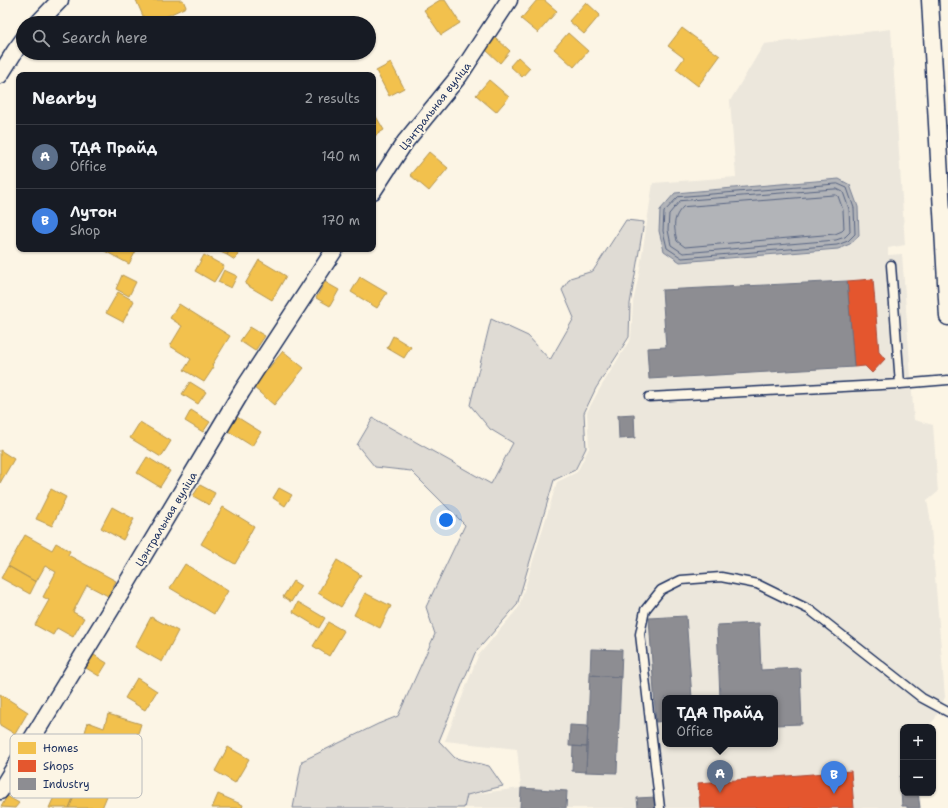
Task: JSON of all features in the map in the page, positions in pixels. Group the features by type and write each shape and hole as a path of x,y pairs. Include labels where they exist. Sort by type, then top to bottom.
{"street":[{"path":"45,16 60,0"},
{"name":"Цэнтральная вуліца","path":"376,186 405,142 460,76 509,0"},
{"path":"930,0 948,317"},
{"path":"0,75 16,50"},
{"name":"Цэнтральная вуліца","path":"35,734 242,391 333,252"},
{"name":"Цэнтральная вуліца","path":"0,791 10,775"}],"lane":[{"path":"891,265 900,384"},
{"path":"649,397 900,384 948,380"},
{"path":"660,808 640,634 645,610 661,590 681,580 721,577 757,584 810,610 922,698 948,712"}],"shaded area":[{"path":"891,29 905,245 888,248 888,255 902,254 914,420 933,425 938,492 927,501 930,516 945,697 935,719 930,724 900,724 900,796 920,796 921,808 464,808 467,795 521,788 517,749 445,741 478,656 519,607 557,482 577,472 589,448 587,412 631,338 633,302 639,274 653,183 736,177 730,101 764,44"},
{"path":"626,220 644,222 630,304 629,337 596,388 584,413 586,448 575,470 554,480 517,605 475,653 439,741 455,758 489,766 503,786 467,795 464,808 293,808 302,761 378,724 398,716 435,634 426,607 465,525 411,471 375,467 357,445 373,418 491,484 513,443 490,429 470,405 491,319 528,336 550,360 574,318 562,290 570,278 593,271"}],"water":[{"path":"839,179 850,185 858,207 859,236 850,244 838,249 680,262 664,251 659,231 660,210 675,193"}],"building: Homes":[{"path":"136,0 183,0 186,7 167,16 143,16"},
{"path":"440,0 445,0 460,23 441,35 424,10"},
{"path":"537,0 544,0 557,11 538,33 521,19"},
{"path":"586,2 600,15 584,34 569,21"},
{"path":"682,28 720,56 698,86 676,69 684,58 668,46"},
{"path":"568,33 588,51 574,67 554,49"},
{"path":"496,38 510,51 500,63 486,50"},
{"path":"518,57 530,68 522,77 510,66"},
{"path":"391,63 404,88 389,96 376,71"},
{"path":"489,80 509,97 496,112 476,95"},
{"path":"376,116 384,130 376,135"},
{"path":"429,152 448,168 429,191 410,175"},
{"path":"107,252 135,252 129,264"},
{"path":"220,252 228,252 227,255"},
{"path":"228,252 239,252 235,260 227,255"},
{"path":"204,255 224,266 214,282 195,271"},
{"path":"259,260 286,276 272,300 245,284"},
{"path":"224,270 237,276 231,288 218,282"},
{"path":"122,275 136,282 129,296 116,289"},
{"path":"360,277 387,293 377,308 351,292"},
{"path":"325,282 339,290 330,306 316,298"},
{"path":"118,292 134,301 123,322 106,313"},
{"path":"179,304 230,336 212,365 214,367 204,382 184,370 191,359 170,346 182,326 170,318"},
{"path":"250,327 265,336 255,351 240,341"},
{"path":"393,336 411,347 404,358 387,348"},
{"path":"283,351 304,368 274,405 253,387"},
{"path":"190,382 206,392 198,404 182,394"},
{"path":"191,410 210,422 203,432 185,421"},
{"path":"237,417 261,432 252,446 228,431"},
{"path":"140,422 171,441 161,457 130,438"},
{"path":"0,450 14,459 0,483"},
{"path":"147,457 170,471 160,487 137,473"},
{"path":"200,485 215,493 209,505 193,496"},
{"path":"279,488 292,495 285,506 273,498"},
{"path":"51,489 66,497 52,526 36,519"},
{"path":"112,507 134,519 123,540 101,528"},
{"path":"223,507 254,526 246,541 248,542 235,564 201,544"},
{"path":"25,535 52,550 56,543 70,551 68,555 116,581 108,596 87,585 73,612 84,618 73,637 57,628 53,635 35,625 49,600 43,597 56,572 45,566 36,582 8,566"},
{"path":"337,560 361,575 341,607 318,593"},
{"path":"185,564 228,591 214,614 170,588"},
{"path":"8,566 36,582 30,594 1,578"},
{"path":"293,581 301,586 291,602 283,597"},
{"path":"365,593 391,606 380,628 354,615"},
{"path":"298,602 325,618 319,628 293,612"},
{"path":"151,617 178,631 162,662 135,647"},
{"path":"328,622 344,631 329,656 313,646"},
{"path":"94,655 107,663 99,676 86,668"},
{"path":"137,678 157,691 145,710 125,698"},
{"path":"0,694 28,712 15,734 0,725"},
{"path":"108,714 141,724 138,734 84,734 88,722 104,728"},
{"path":"228,747 249,759 235,783 215,771"},
{"path":"218,794 243,805 242,808 212,808"},
{"path":"7,796 19,803 15,808 1,807"},
{"path":"53,798 74,798 69,808 49,808"},
{"path":"73,798 106,798 102,808 69,808"}],"building: Shops":[{"path":"873,279 879,352 885,359 872,373 865,366 854,367 847,281"},
{"path":"851,771 854,808 700,808 698,783"}],"building: Industry":[{"path":"847,281 854,367 649,379 647,348 666,347 662,290"},
{"path":"634,414 635,438 619,439 618,415"},
{"path":"686,616 692,695 662,695 662,721 656,722 649,618"},
{"path":"759,623 761,670 800,668 802,724 778,725 778,695 720,695 717,625"},
{"path":"591,649 622,650 621,677 590,675"},
{"path":"590,675 621,677 617,773 586,772"},
{"path":"570,725 588,726 587,747 569,746"},
{"path":"573,746 587,747 586,772 572,771"},
{"path":"521,788 567,791 566,808 520,808"},
{"path":"901,796 918,796 920,808 907,808 907,806 902,806"},
{"path":"656,797 657,808 638,808 637,798"}],"place":[{"name":"ТДА Прайд","path":"720,793"},
{"name":"Лутон","path":"834,794"}]}
